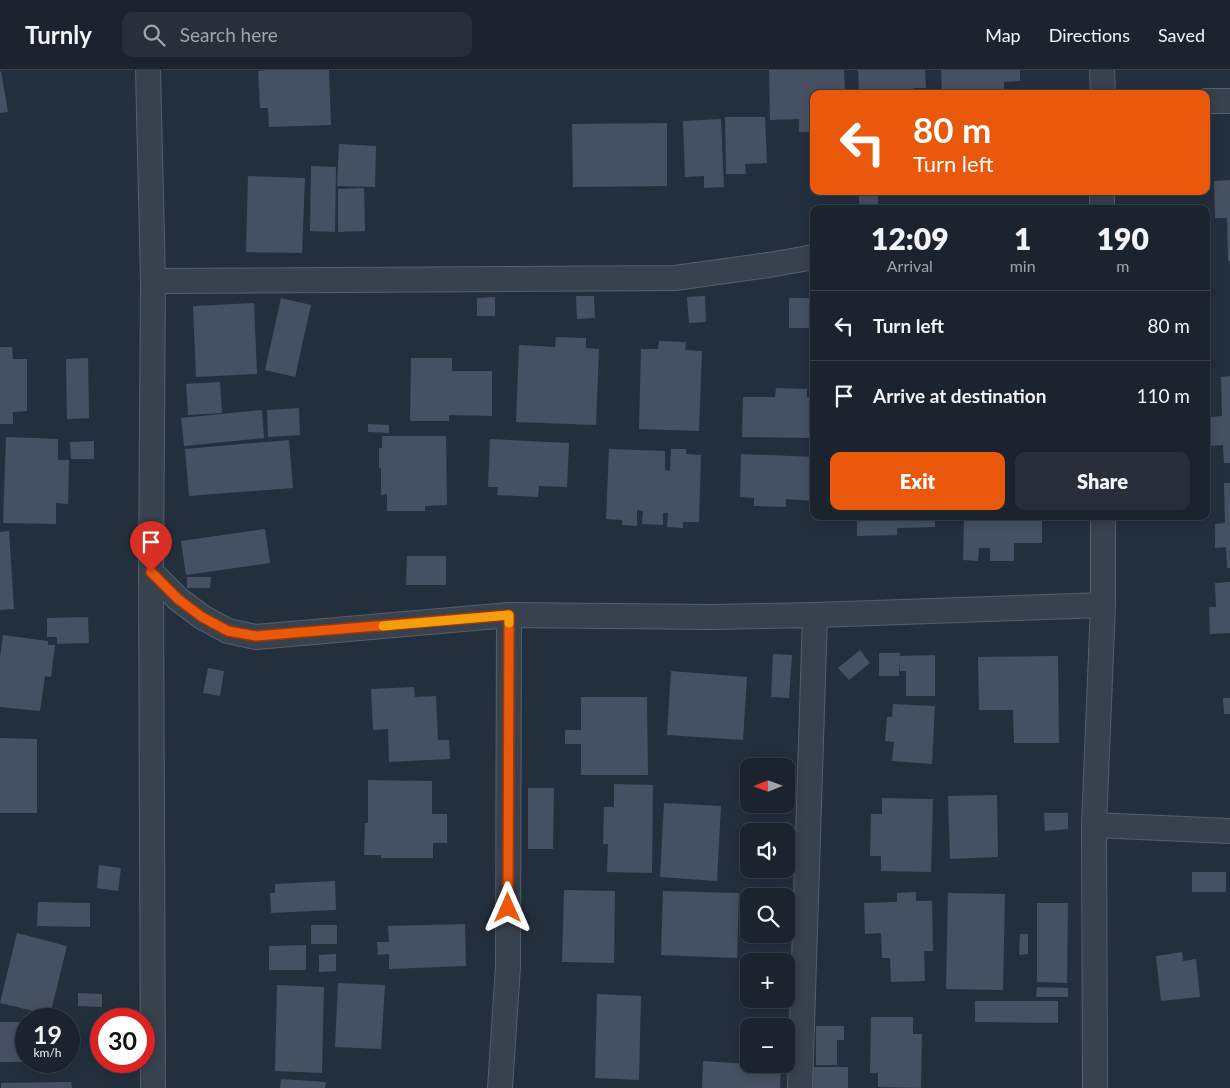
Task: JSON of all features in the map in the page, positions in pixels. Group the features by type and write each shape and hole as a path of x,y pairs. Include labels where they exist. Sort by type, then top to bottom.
{"street":[{"path":"148,70 153,282 151,572 153,1088"},
{"path":"1102,70 1103,90"},
{"path":"1210,101 1230,101"},
{"path":"153,282 675,278 810,258"},
{"path":"1095,1088 1094,825 1103,605 1103,520"},
{"path":"151,572 178,599 202,617 228,631 256,636 509,615 712,617 1103,605"},
{"path":"500,1088 508,966 509,615"},
{"path":"800,1088 815,615"},
{"path":"1094,825 1230,831"}],"building":[{"path":"329,70 331,125 269,127 268,108 260,108 258,71"},
{"path":"769,70 844,70 845,90 810,90 810,132 799,132 799,119 770,120"},
{"path":"858,70 925,70 926,88 913,88 913,90 859,90"},
{"path":"941,70 1020,70 1020,81 1004,82 1004,90 942,90"},
{"path":"0,72 8,112 0,113"},
{"path":"725,117 765,117 767,163 745,164 746,174 726,174"},
{"path":"721,119 724,187 704,188 704,176 685,177 683,121"},
{"path":"667,123 667,186 573,187 572,124"},
{"path":"339,144 376,146 375,187 337,186"},
{"path":"311,166 336,167 335,232 310,231"},
{"path":"248,176 305,178 302,253 246,252"},
{"path":"1230,180 1230,261 1228,261 1227,218 1215,218 1214,181"},
{"path":"364,188 365,231 338,232 338,189"},
{"path":"859,195 878,195 878,205 859,205"},
{"path":"576,296 594,296 595,318 577,319"},
{"path":"705,296 706,322 689,323 687,297"},
{"path":"495,297 495,316 477,316 477,298"},
{"path":"281,298 311,305 295,377 265,370"},
{"path":"789,298 810,298 810,328 789,328"},
{"path":"254,303 257,374 196,377 193,306"},
{"path":"556,337 586,338 586,348 599,349 596,425 516,422 519,345 555,347"},
{"path":"659,341 686,342 685,350 702,351 699,431 639,429 641,349 658,349"},
{"path":"0,347 12,347 13,359 27,359 27,411 13,412 13,424 0,424"},
{"path":"88,358 89,418 67,419 66,359"},
{"path":"411,358 452,358 452,371 492,371 492,416 449,415 449,421 410,421"},
{"path":"1230,376 1230,463 1224,463 1223,445 1210,446 1210,417 1222,416 1221,377"},
{"path":"220,382 222,413 188,415 186,384"},
{"path":"776,388 807,389 807,397 810,397 810,438 742,437 743,397 775,397"},
{"path":"299,408 300,435 268,437 267,410"},
{"path":"262,410 264,438 184,446 181,418"},
{"path":"368,424 389,425 389,433 368,432"},
{"path":"382,436 446,436 447,505 425,506 425,511 387,511 387,494 381,495 381,468 379,468 379,448 382,448"},
{"path":"6,437 58,439 58,460 69,460 68,504 56,503 56,524 3,523"},
{"path":"490,439 569,443 567,487 539,486 538,497 497,495 498,487 488,487"},
{"path":"289,440 293,488 189,496 185,449"},
{"path":"94,441 94,459 71,459 70,442"},
{"path":"609,449 665,451 665,470 670,471 671,449 686,449 686,454 701,455 699,522 683,522 683,528 667,527 668,513 663,513 663,525 642,524 643,511 637,510 637,526 622,525 622,520 606,519"},
{"path":"741,454 810,457 810,501 786,499 786,507 754,506 754,498 740,497"},
{"path":"1224,483 1230,483 1230,568 1227,568 1226,547 1215,548 1215,524 1225,523"},
{"path":"857,520 935,520 935,527 897,528 897,535 857,536"},
{"path":"964,520 1042,520 1042,543 1014,543 1014,561 990,561 990,548 979,548 978,561 963,560"},
{"path":"265,529 270,563 186,575 181,541"},
{"path":"9,531 14,609 0,610 0,532"},
{"path":"407,556 446,556 446,585 406,585"},
{"path":"187,577 211,577 210,588 187,588"},
{"path":"1230,582 1230,633 1210,634 1209,607 1216,607 1215,583"},
{"path":"88,617 89,643 57,644 57,637 47,637 47,618"},
{"path":"3,635 48,641 48,645 55,645 51,677 45,676 40,711 0,707 0,657"},
{"path":"860,650 870,663 849,680 838,668"},
{"path":"879,653 900,653 900,656 935,655 935,696 906,696 906,671 900,671 900,659 899,676 879,676"},
{"path":"773,654 792,655 789,698 771,697"},
{"path":"1058,656 1059,743 1014,743 1013,710 979,710 978,657"},
{"path":"208,668 224,671 220,696 203,693"},
{"path":"671,671 747,677 743,740 667,735"},
{"path":"414,687 415,697 436,696 438,740 449,740 450,759 389,762 388,729 373,730 371,689"},
{"path":"581,697 647,697 648,775 581,775 581,744 565,744 565,730 581,730"},
{"path":"1223,698 1230,698 1230,714 1224,714"},
{"path":"893,704 935,706 932,764 892,761 894,742 885,741 887,717 892,717"},
{"path":"0,738 37,739 37,813 0,813"},
{"path":"368,780 432,781 432,814 447,814 447,843 433,843 433,858 381,858 381,855 364,855 365,823 368,823"},
{"path":"614,784 653,785 652,873 607,872 608,844 603,844 604,807 614,807"},
{"path":"528,788 554,788 553,849 528,849"},
{"path":"997,795 998,857 950,859 948,796"},
{"path":"882,798 933,799 931,872 881,871 881,856 870,856 871,814 882,814"},
{"path":"664,803 721,806 717,881 660,877"},
{"path":"1044,813 1068,813 1068,829 1045,831"},
{"path":"99,865 121,868 118,891 97,888"},
{"path":"1192,872 1226,872 1226,892 1192,892"},
{"path":"335,881 336,910 271,913 270,893 275,893 275,884"},
{"path":"564,890 615,891 614,963 562,962"},
{"path":"663,891 739,893 737,958 661,955"},
{"path":"916,892 916,901 932,901 933,951 924,951 925,981 891,982 890,958 882,958 881,933 865,934 864,903 897,902 897,893"},
{"path":"948,893 1005,894 1003,990 946,989"},
{"path":"38,902 90,903 90,927 37,926"},
{"path":"1037,903 1068,903 1067,983 1037,982"},
{"path":"465,924 466,966 389,969 389,954 378,955 377,942 389,942 388,926"},
{"path":"311,925 337,925 337,944 311,944"},
{"path":"17,933 67,946 52,1008 21,1008 0,1003"},
{"path":"1020,934 1028,934 1028,954 1019,955"},
{"path":"306,945 306,970 269,970 269,946"},
{"path":"1182,952 1183,961 1196,959 1200,997 1161,1001 1156,956"},
{"path":"336,954 336,971 319,972 319,955"},
{"path":"338,983 385,985 381,1049 335,1047"},
{"path":"277,985 324,987 322,1073 275,1071"},
{"path":"1037,987 1068,988 1068,997 1036,997"},
{"path":"78,993 102,994 102,1007 78,1006"},
{"path":"597,994 641,996 639,1080 595,1078"},
{"path":"975,1001 1058,1001 1058,1023 975,1022"},
{"path":"871,1017 913,1017 913,1034 922,1034 921,1088 878,1087 878,1073 870,1073"},
{"path":"0,1022 15,1022 15,1062 0,1062"},
{"path":"816,1026 844,1026 844,1040 837,1040 837,1065 816,1065"},
{"path":"703,1061 740,1063 740,1073 781,1073 780,1088 702,1088"},
{"path":"813,1067 848,1067 848,1088 812,1088"},
{"path":"281,1079 326,1082 325,1088 280,1088"},
{"path":"71,1082 72,1088 1,1088 1,1083"}],"slow traffic":[{"path":"383,626 509,615 509,623"}],"route":[{"path":"151,572 178,599 202,617 228,631 256,636 509,615 508,908"}]}
